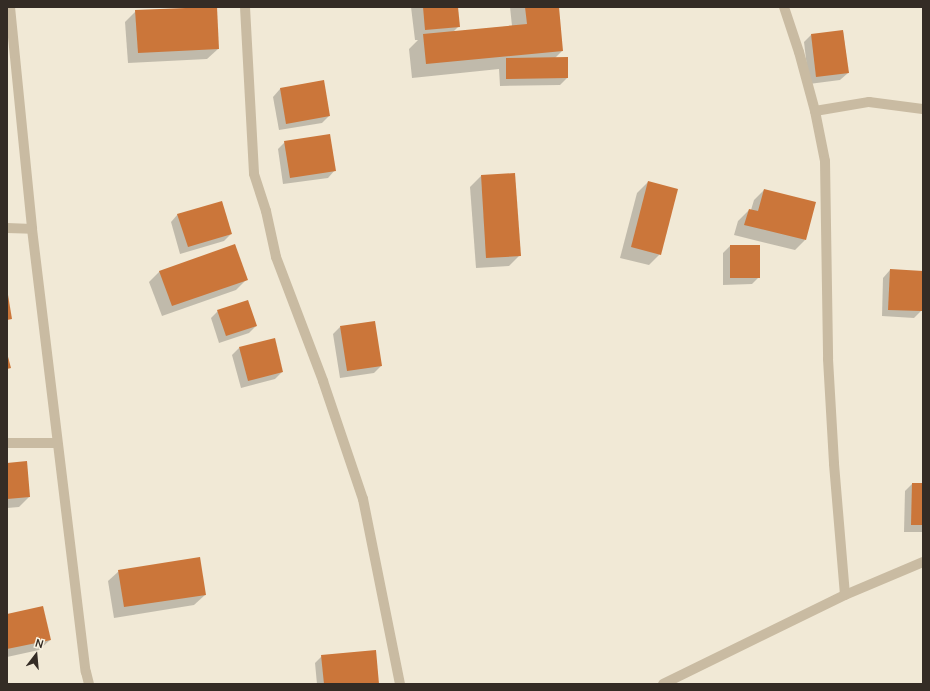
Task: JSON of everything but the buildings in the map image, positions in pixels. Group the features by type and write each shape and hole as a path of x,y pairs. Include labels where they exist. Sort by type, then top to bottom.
{"street":[{"path":"10,7 32,229 57,443 86,672 89,684"},
{"path":"245,7 254,174 266,211 276,257 323,381 363,499 400,684"},
{"path":"784,7 799,52 815,111 825,161 828,360 834,464 845,595"},
{"path":"815,111 869,102 923,108"},
{"path":"7,228 32,229"},
{"path":"7,443 57,443"},
{"path":"663,684 845,595 923,562"}]}
